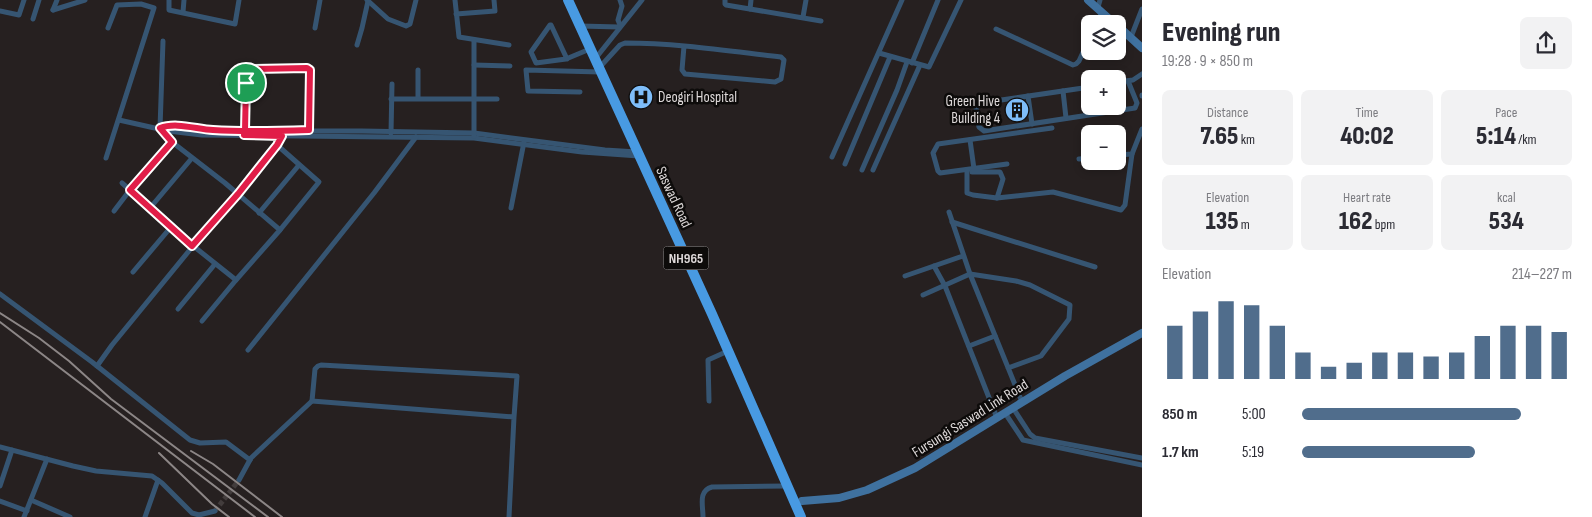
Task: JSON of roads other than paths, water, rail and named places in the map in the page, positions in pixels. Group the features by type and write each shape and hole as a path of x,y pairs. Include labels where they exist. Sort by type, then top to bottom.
{"highway":[{"name":"Saswad Road","path":"568,0 728,350 801,517"}],"street":[{"path":"0,11 19,15 24,0"},
{"path":"33,19 40,0"},
{"path":"57,0 53,10 85,0"},
{"path":"169,0 169,10 235,24 239,0"},
{"path":"182,12 184,0"},
{"path":"315,28 320,0"},
{"path":"367,0 388,19 406,26 410,24 416,0"},
{"path":"357,45 367,0"},
{"path":"455,0 460,37 509,45"},
{"path":"456,14 495,11 494,0"},
{"path":"620,0 622,4 618,20 620,26"},
{"path":"596,62 620,26 642,0"},
{"path":"725,0 726,5 821,21"},
{"path":"750,9 751,0"},
{"path":"803,17 806,0"},
{"path":"832,157 902,0"},
{"path":"862,170 938,0"},
{"path":"879,54 927,67 930,66 961,0"},
{"path":"1088,0 1100,6"},
{"path":"106,158 154,8 141,4 117,5 108,28"},
{"path":"1131,38 1142,9"},
{"path":"567,59 550,25 531,52 536,63 567,59 596,62"},
{"path":"580,26 620,26"},
{"path":"996,29 1072,65 1076,64 1081,57"},
{"path":"1126,34 1142,48"},
{"path":"163,41 160,128 172,142 280,230"},
{"path":"474,41 474,135"},
{"path":"580,92 528,91 526,70 596,62 625,43 663,43 781,57 784,60 781,79 775,82 685,74 682,70 684,46"},
{"path":"845,164 890,57"},
{"path":"474,65 510,66"},
{"path":"873,170 920,65"},
{"path":"245,133 248,71 278,68 307,68 310,70 309,133"},
{"path":"418,70 418,98"},
{"path":"1126,109 1135,108 1137,102 1128,81 1142,74"},
{"path":"391,134 392,84"},
{"path":"1081,88 981,103 976,108 979,127 984,131 1087,115"},
{"path":"1063,91 1066,118"},
{"path":"1028,96 1032,124"},
{"path":"392,99 497,99"},
{"path":"119,120 160,128 168,125 245,133 474,135 638,154"},
{"path":"997,198 1003,179 1000,172 967,171 940,173 938,172 933,153 938,144 1052,128"},
{"path":"967,171 967,193 973,195 997,198 1053,192 1121,210 1125,206 1132,154 1142,129"},
{"path":"97,366 192,246 238,194 277,145 284,133"},
{"path":"248,350 374,193 418,134"},
{"path":"970,140 974,169"},
{"path":"114,212 130,190 172,142"},
{"path":"511,208 524,142"},
{"path":"202,320 319,182 277,145"},
{"path":"1126,154 1132,154"},
{"path":"150,208 192,158"},
{"path":"259,212 299,164"},
{"path":"967,171 1006,164"},
{"path":"122,183 192,246 236,280"},
{"path":"949,212 963,256 1022,402"},
{"path":"952,222 1095,267"},
{"path":"133,272 171,227"},
{"path":"905,276 963,256"},
{"path":"178,309 215,264"},
{"path":"934,266 945,286 997,418"},
{"path":"923,295 970,274 1030,285 1070,305 1068,321 1041,356 1008,368"},
{"path":"0,294 97,366 190,440 205,443 226,442 250,460"},
{"name":"Fursungi Saswad Link Road","path":"802,501 839,498 867,490 915,468 1065,376 1142,333"},
{"path":"969,346 995,336"},
{"path":"708,401 708,360 728,350"},
{"path":"239,480 250,460 312,401 318,366 517,376 509,517"},
{"path":"312,401 514,417"},
{"path":"1013,408 1030,434 1035,438 1142,458"},
{"path":"1005,413 1023,440 1142,465"},
{"path":"0,447 96,471 152,476 192,513 199,515 214,511"},
{"path":"0,486 12,450"},
{"path":"24,517 47,458"},
{"path":"145,517 158,480"},
{"path":"703,517 703,496 707,488 787,486"},
{"path":"31,500 70,517"},
{"path":"0,501 27,510"}],"tunnel":[{"path":"215,511 239,480"}],"railway":[{"path":"0,313 39,338 69,361 111,399 268,517"},
{"path":"0,322 255,517"},
{"path":"191,451 213,464 282,517"},
{"path":"159,453 212,504 229,517"}],"place":[{"name":"Deogiri Hospital","path":"641,97"},
{"name":"Green Hive Building 4","path":"1017,110"}]}
